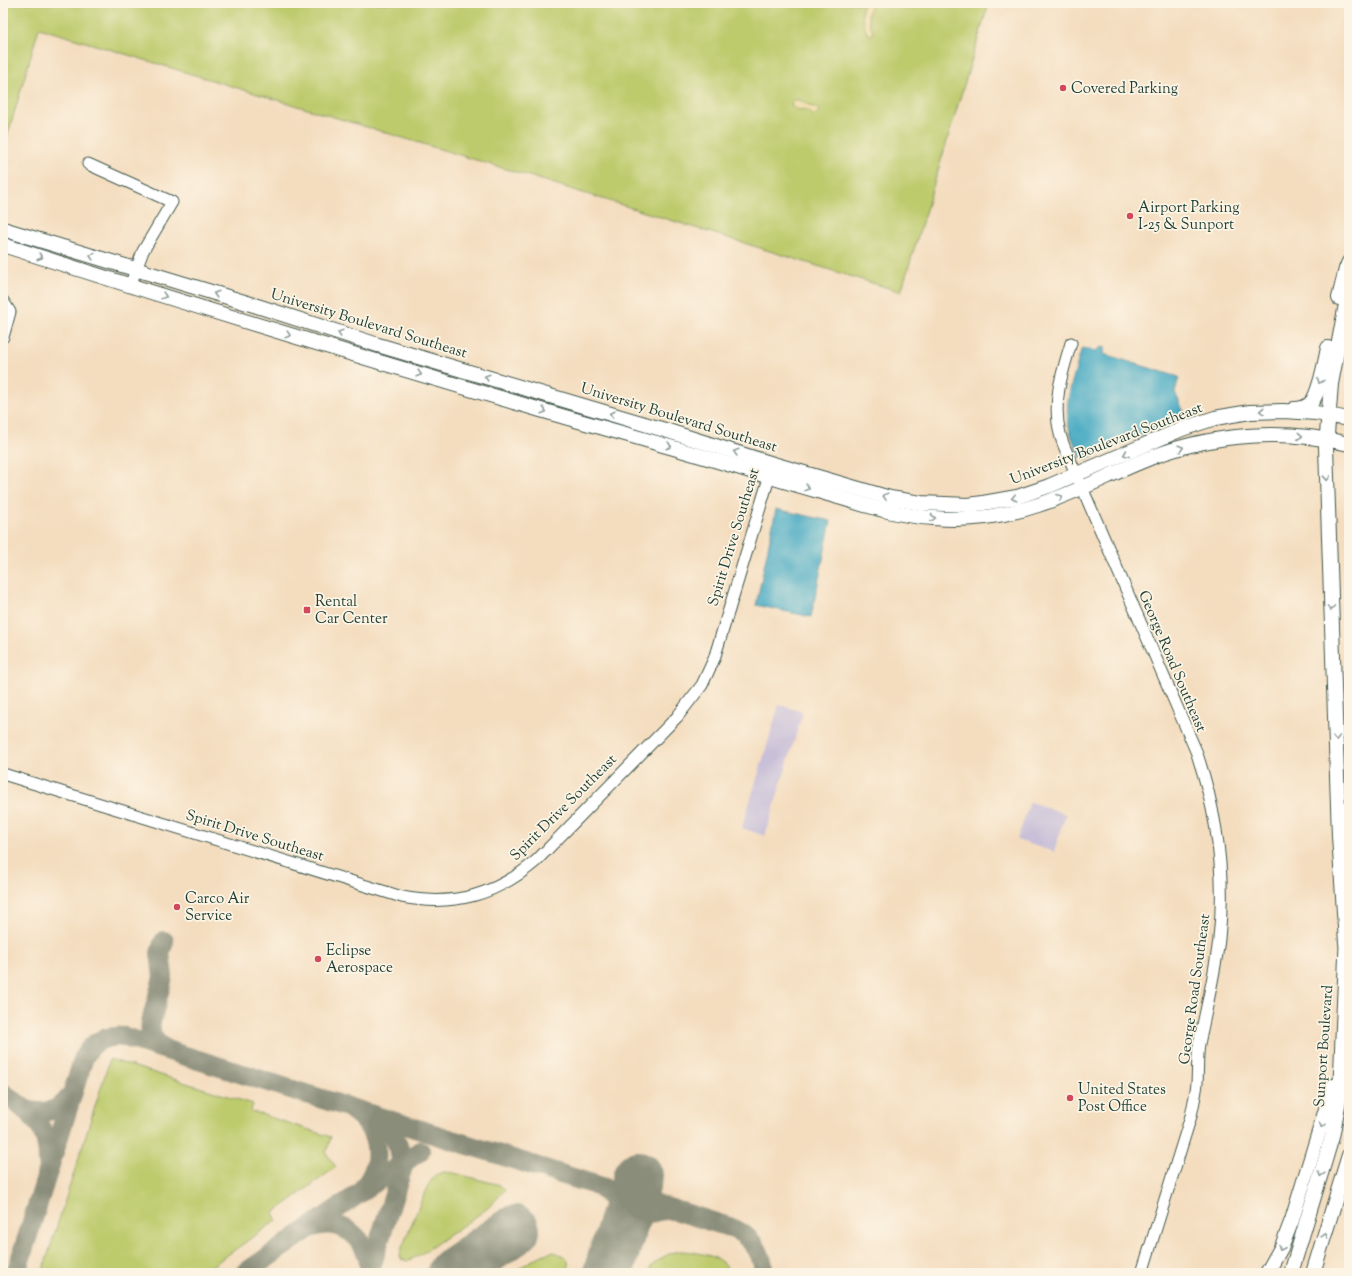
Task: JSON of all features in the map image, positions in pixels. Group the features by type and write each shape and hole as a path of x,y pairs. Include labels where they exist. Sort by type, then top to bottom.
{"main road":[{"name":"University Boulevard Southeast","path":"3,229 254,305 378,345 668,430 773,464 890,498 921,503 944,505 983,503 1011,498 1079,481 1186,447 1240,437 1270,435 1307,437 1349,444"},
{"name":"University Boulevard Southeast","path":"3,245 130,286 373,360 664,445 769,478 887,511 936,519 968,518 1002,514 1038,506 1079,481 1182,429 1198,423 1250,412 1283,411 1329,415 1349,419"},
{"path":"1283,411 1300,409 1306,406 1311,403 1316,392 1323,374 1346,269 1349,262"},
{"path":"1346,943 1340,836 1326,440 1331,384 1349,288"},
{"name":"Spirit Drive Southeast","path":"769,478 773,464"},
{"name":"Sunport Boulevard","path":"1291,1273 1332,1137 1340,1095 1349,888"},
{"path":"1267,1273 1282,1246 1294,1214 1331,1097 1342,1047"},
{"path":"1313,1273 1349,1155"}],"street":[{"path":"88,164 172,202 154,231 136,269 130,286"},
{"path":"3,301 10,312 3,337"},
{"name":"George Road Southeast","path":"1071,343 1060,380 1057,401 1056,412 1062,439 1196,751 1212,807 1219,851 1221,893 1219,940 1199,1046 1196,1092 1191,1116 1142,1273"},
{"name":"Spirit Drive Southeast","path":"6,776 415,900 443,901 470,897 498,887 522,873 536,861 677,716 702,685 714,659 769,478"}],"shaded area":[{"path":"779,705 803,712 765,836 742,828"},
{"path":"1030,802 1066,814 1054,852 1017,840"}],"green space":[{"path":"3,3 989,3 901,292 529,176 39,28 3,151"},
{"path":"110,1059 253,1104 251,1111 331,1137 326,1153 336,1167 273,1213 277,1220 202,1273 42,1273"},
{"path":"443,1172 454,1173 500,1185 505,1190 488,1208 420,1255 407,1261 401,1259 401,1250 427,1187 435,1175"},
{"path":"680,1251 694,1252 716,1258 722,1262 729,1273 648,1273 653,1265 661,1258"},
{"path":"553,1252 561,1255 568,1261 568,1273 512,1273 538,1257"}],"sand":[{"path":"864,3 871,3 868,15 873,31 873,34 871,35 867,33 862,18"},
{"path":"793,100 800,100 817,108 819,111 815,115 812,115 805,109 796,109 791,105"}],"water":[{"path":"1105,347 1104,354 1179,377 1175,392 1186,417 1083,459 1077,451 1068,424 1067,415 1070,388 1080,353 1083,348 1096,351 1099,348"},
{"path":"776,509 831,521 811,617 756,605"}],"taxiway":[{"path":"164,941 160,953 163,977 151,1022 151,1030 155,1041 165,1049"},
{"path":"16,1273 84,1057 96,1043 112,1037 125,1037 729,1227 743,1234 754,1244 761,1258 764,1273"},
{"path":"3,1093 30,1114 42,1130 46,1139 48,1163"},
{"path":"26,1110 46,1112 58,1108 72,1093"},
{"path":"352,1110 361,1117 368,1126 376,1146 374,1168 370,1178 363,1188"},
{"path":"375,1117 387,1127 396,1140 399,1147 401,1171"},
{"path":"245,1273 420,1151"},
{"path":"369,1273 406,1157"},
{"path":"598,1186 610,1197 617,1209 619,1216 618,1240"},
{"path":"608,1273 617,1243 622,1235 632,1225 653,1212 672,1210"},
{"path":"310,1228 321,1225 332,1225 342,1227 351,1232 365,1249 369,1270"}],"runway":[{"path":"608,1273 638,1176"},
{"path":"452,1273 515,1230"}],"place":[{"name":"Covered Parking","path":"1063,88"},
{"name":"Airport Parking I-25 & Sunport","path":"1130,216"},
{"name":"Rental Car Center","path":"307,610"},
{"name":"Carco Air Service","path":"177,907"},
{"name":"Eclipse Aerospace","path":"318,959"},
{"name":"United States Post Office","path":"1070,1098"}]}
